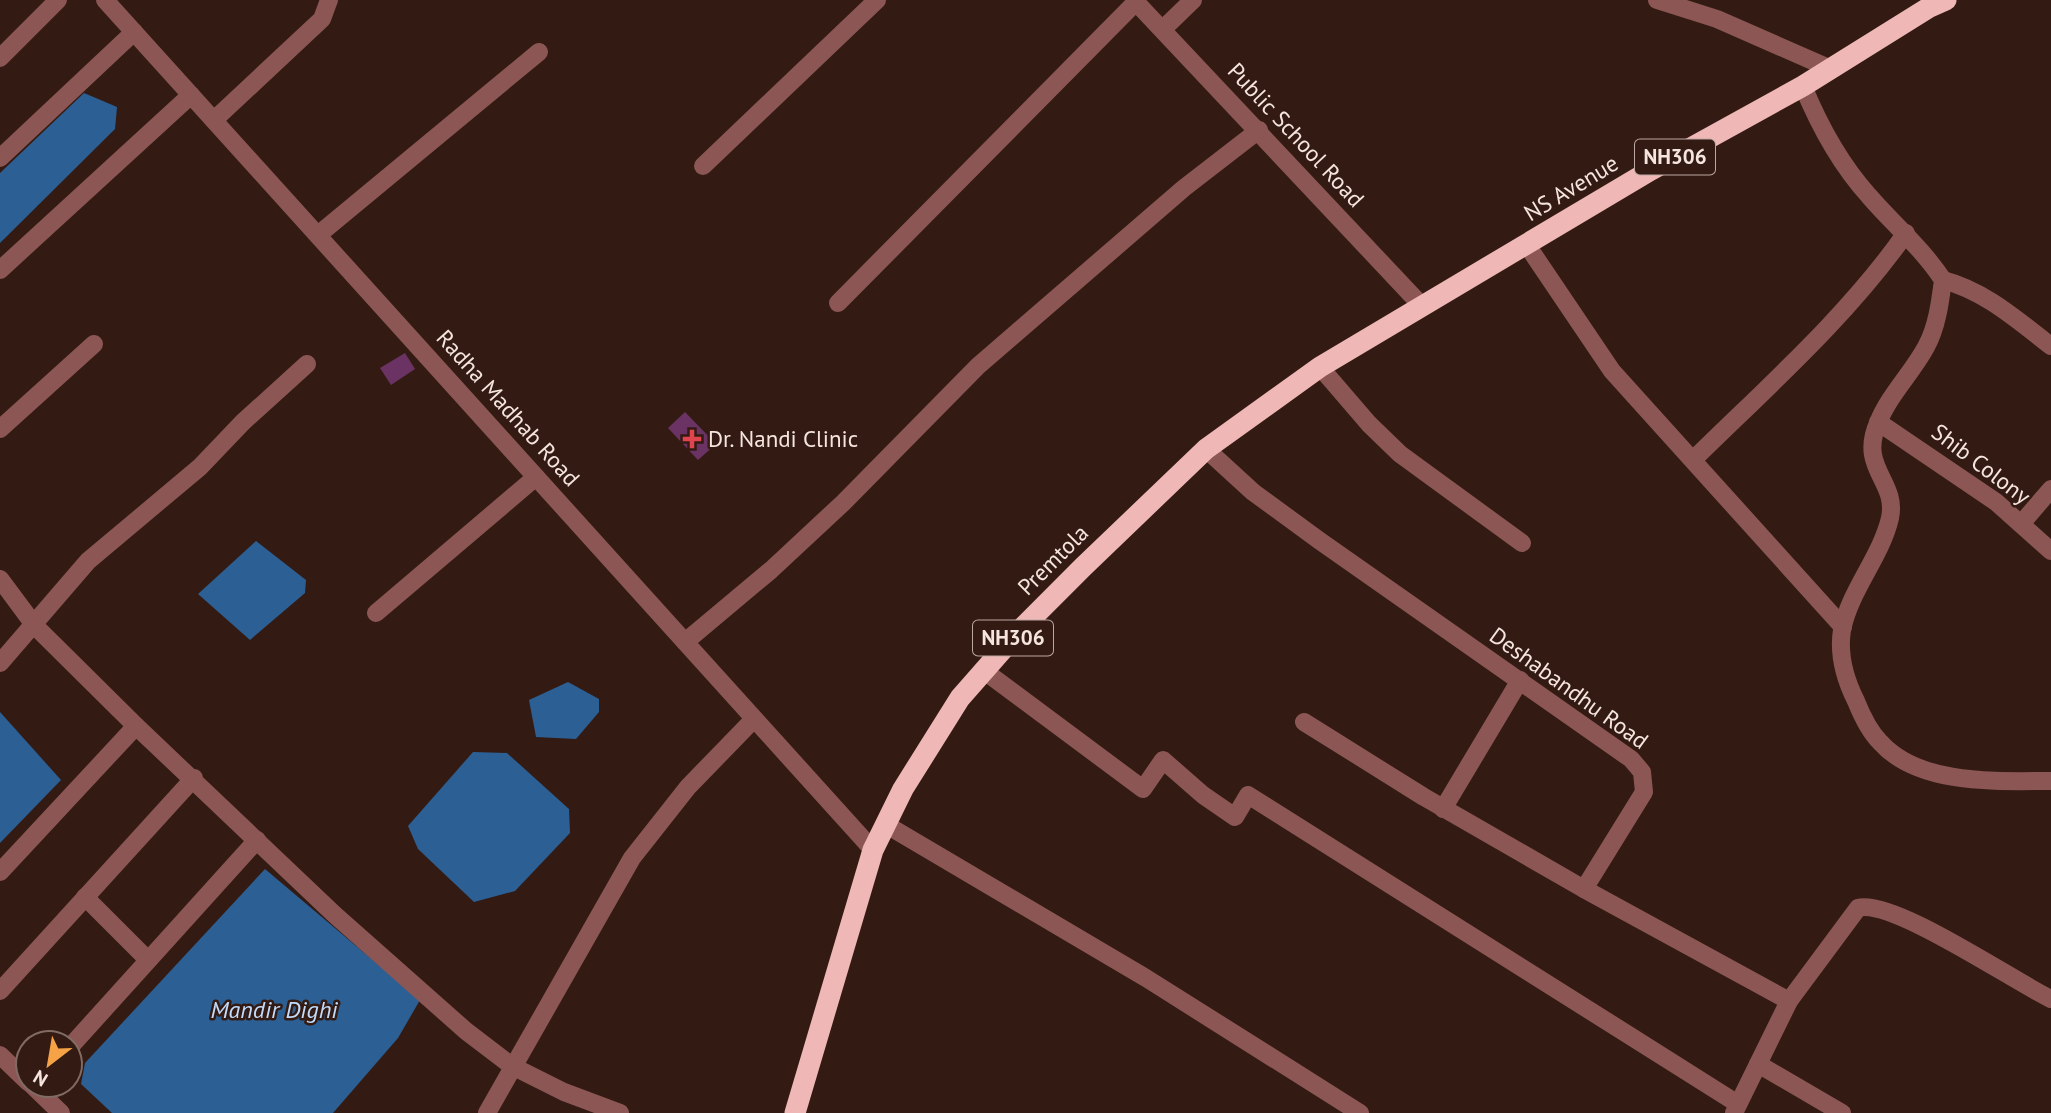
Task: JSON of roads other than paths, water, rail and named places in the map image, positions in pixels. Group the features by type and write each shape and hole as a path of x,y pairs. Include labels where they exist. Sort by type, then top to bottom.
{"highway":[{"name":"NS Avenue","path":"1421,305 1651,170 1803,86 1936,3"},
{"name":"Premtola","path":"795,1113 873,850 903,789 953,709 983,670 1083,567 1206,449 1320,367 1421,305"}],"street":[{"path":"0,58 58,0"},
{"name":"Radha Madhab Road","path":"105,0 873,850"},
{"path":"214,120 323,19 329,0"},
{"path":"703,166 877,0"},
{"path":"1163,29 1194,0"},
{"path":"1657,0 1717,19 1831,69"},
{"path":"838,303 1135,1"},
{"name":"Public School Road","path":"1135,1 1421,305"},
{"path":"0,158 134,32"},
{"path":"318,235 539,52"},
{"path":"1803,86 1839,155 1868,195 1906,233 1943,281 1974,291 2051,346"},
{"path":"0,270 191,95"},
{"path":"685,642 771,570 834,512 1007,341 1184,188 1259,130"},
{"path":"1693,460 1847,307 1876,275 1906,233"},
{"path":"1527,245 1612,371 1843,627"},
{"path":"1943,281 1938,314 1928,344 1871,443 1871,458 1889,496 1890,518 1843,627 1842,660 1849,686 1865,722 1880,743 1896,756 1951,777 2051,781"},
{"path":"0,429 94,344"},
{"path":"0,663 35,626 88,561 200,467 243,422 307,364"},
{"path":"1320,367 1399,454 1522,543"},
{"name":"Shib Colony","path":"1883,425 1996,502 2051,551"},
{"name":"Deshabandhu Road","path":"1206,449 1253,492 1631,759 1646,782 1641,802 1584,889"},
{"path":"376,613 536,477"},
{"path":"2021,524 2051,489"},
{"path":"0,579 35,626 136,726 194,778 335,915 466,1031 512,1066 564,1092 620,1113"},
{"path":"983,670 1143,789 1163,760 1203,795 1235,817 1248,795 1736,1109 1789,1001 1846,922 1858,908 1866,905 1914,923 2051,999"},
{"path":"1443,809 1520,680"},
{"path":"487,1113 632,858 688,787 754,719"},
{"path":"1304,722 1443,809 1789,1001"},
{"path":"0,872 136,726"},
{"path":"0,991 194,778"},
{"path":"885,824 1146,978 1360,1113"},
{"path":"84,1031 257,840"},
{"path":"85,897 148,960"},
{"path":"0,1055 14,1068"},
{"path":"1758,1063 1842,1113"},
{"path":"46,1099 61,1113"}],"water":[{"path":"84,93 117,107 115,129 0,243 0,173"},
{"path":"256,541 306,580 305,593 250,640 198,594"},
{"path":"568,682 599,699 599,712 576,739 536,737 529,700"},
{"path":"0,712 61,780 0,843"},
{"path":"473,752 507,753 569,809 570,833 515,891 474,902 418,849 408,826"},
{"name":"Mandir Dighi","path":"265,869 420,1000 398,1038 333,1113 112,1113 84,1087 85,1063"}],"place":[{"name":"Dr. Nandi Clinic","path":"692,439"}]}
